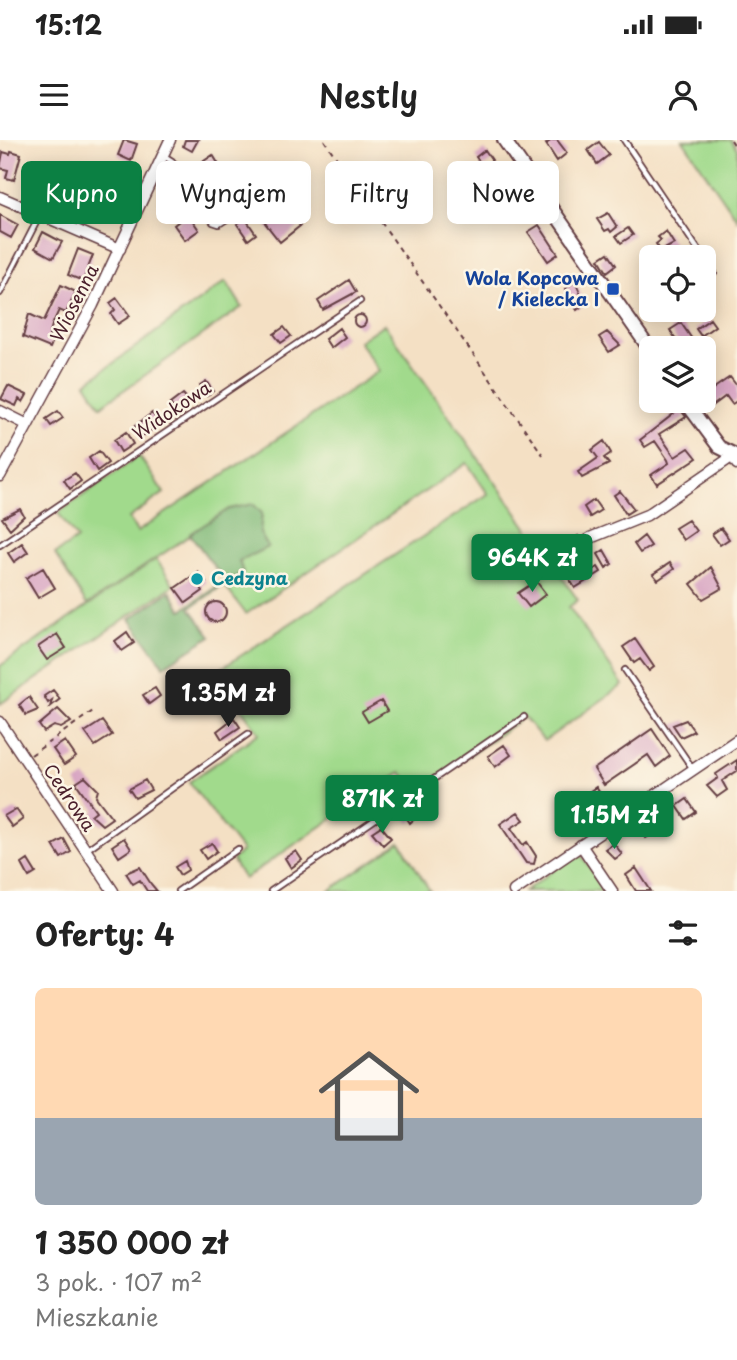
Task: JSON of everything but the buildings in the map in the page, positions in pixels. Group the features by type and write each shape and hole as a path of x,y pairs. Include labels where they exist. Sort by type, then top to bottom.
{"street":[{"name":"Wiosenna","path":"0,476 93,305 170,140"},
{"path":"504,140 641,336"},
{"path":"0,197 21,206"},
{"path":"63,224 120,249"},
{"path":"0,411 27,425"},
{"path":"590,538 647,515 736,459 715,442 694,413"},
{"name":"Cedrowa","path":"0,722 113,891"},
{"path":"514,891 737,740"},
{"path":"581,845 612,891"}],"lane":[{"path":"624,140 694,245"},
{"path":"163,155 172,161"},
{"path":"0,293 35,224"},
{"name":"Widokowa","path":"0,545 360,300"},
{"path":"625,670 693,769"},
{"path":"271,891 524,717"},
{"path":"85,850 248,734"},
{"path":"178,891 237,849"}],"path":[{"path":"324,140 543,455"},
{"path":"731,140 737,149"},
{"path":"25,759 93,712"}],"green space":[{"path":"683,140 731,140 737,149 737,219"},
{"path":"226,281 242,307 101,406 86,383"},
{"path":"384,324 578,600 569,607 623,685 544,741 524,717 416,793 401,772 244,879 232,860 242,851 189,782 259,733 227,689 219,670 488,494 467,463 246,614 224,585 243,572 239,562 260,533 262,513 229,509 87,605 55,554 77,539 58,513 139,456 164,493 129,518 137,532 379,371 359,341"},
{"path":"253,504 262,513 260,533 268,547 239,561 243,572 190,608 211,636 164,666 130,619 170,591 182,610 225,581 190,534 229,509"},
{"path":"156,559 174,585 0,704 0,666"},
{"path":"400,842 430,891 329,891"},
{"path":"579,852 606,891 525,891"}],"place":[{"name":"Wola Kopcowa / Kielecka I","path":"613,289"},
{"name":"Cedzyna","path":"197,579"}]}
